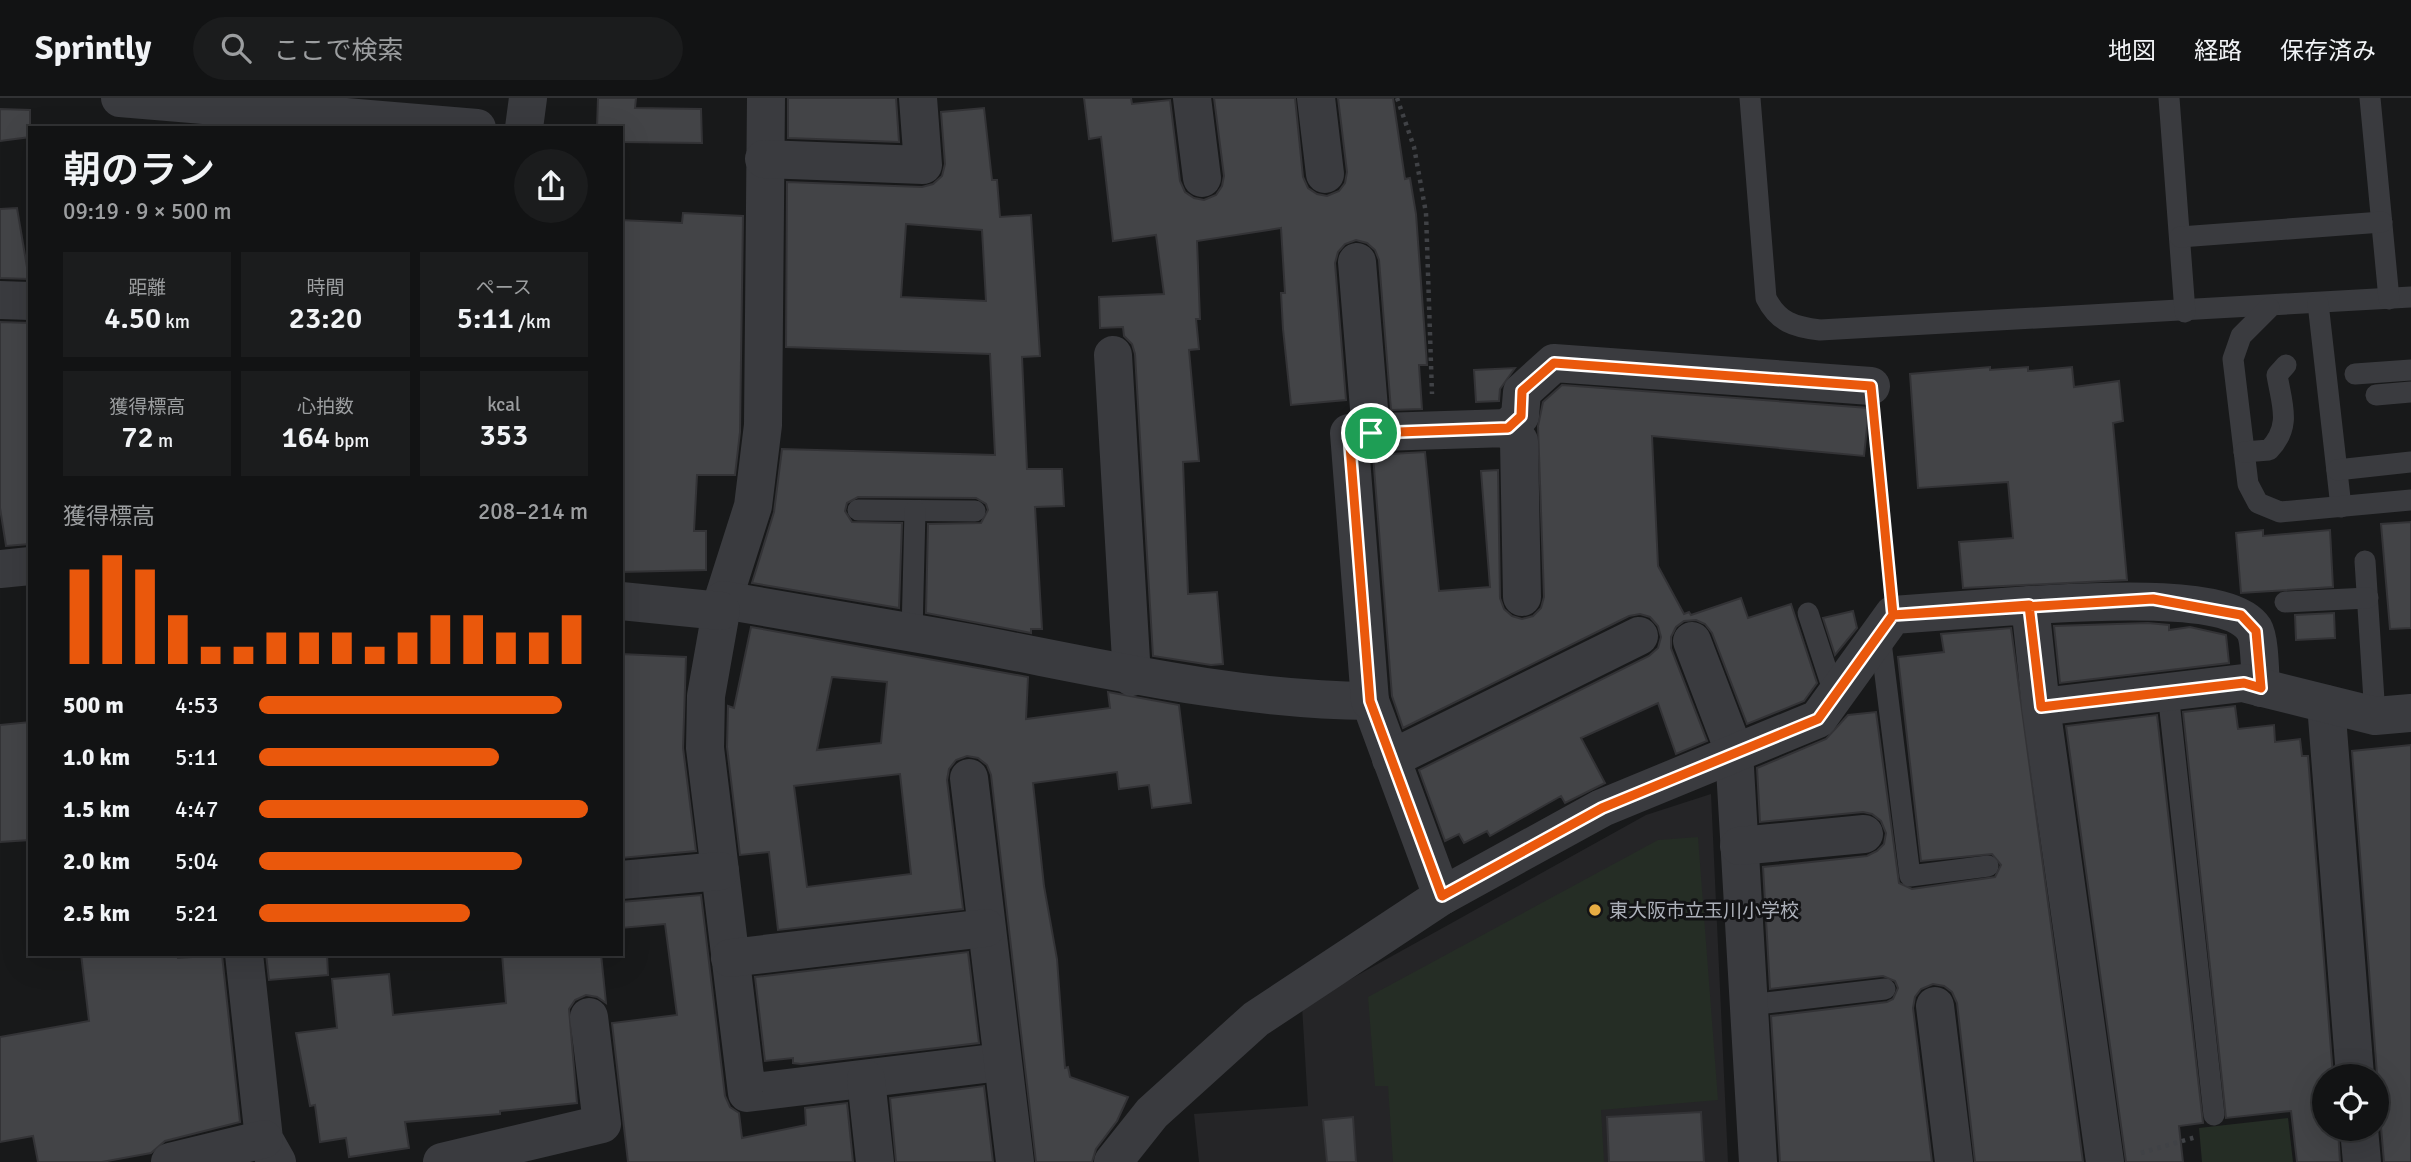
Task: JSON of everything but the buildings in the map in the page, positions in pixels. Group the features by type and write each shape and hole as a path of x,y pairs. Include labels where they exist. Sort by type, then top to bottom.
{"street":[{"path":"120,98 183,116 428,126"},
{"path":"524,126 528,98"},
{"path":"766,98 762,425 753,506 722,606 706,696 705,748 747,1093 1002,1062"},
{"path":"764,159 923,165 918,98"},
{"path":"1192,98 1202,178"},
{"path":"1316,98 1325,174"},
{"path":"1357,262 1371,433"},
{"path":"0,300 28,301"},
{"path":"1113,355 1132,677"},
{"path":"1442,896 1370,701 1349,433 1508,428 1521,416 1522,391 1554,363 1871,386"},
{"path":"1508,428 1519,441 1522,597"},
{"path":"0,569 28,566"},
{"path":"1113,1162 1152,1112 1256,1019 1442,896 1602,808 1734,751 1818,719 1887,625 2029,605 2153,599 2241,615 2256,631 2261,688"},
{"path":"623,601 722,606 912,633 1132,677 1322,701 1370,701"},
{"path":"2029,605 2041,707 2121,1158"},
{"path":"1391,759 1639,636"},
{"path":"1692,641 1734,751 1758,1162"},
{"path":"2041,707 2244,683 2326,704 2393,714"},
{"path":"2326,704 2354,1064"},
{"path":"969,778 1015,1162"},
{"path":"1739,846 1864,834"},
{"path":"623,880 720,871"},
{"path":"730,958 986,928"},
{"path":"170,1162 270,1151 244,956"},
{"path":"1935,1006 1954,1162"},
{"path":"442,1162 602,1124 589,1017"},
{"path":"866,1079 875,1162"},
{"path":"2360,1141 2362,1162"}],"lane":[{"path":"1750,98 1766,298 1774,315 1794,327 1820,330 2269,308 2411,297"},
{"path":"2169,98 2185,312"},
{"path":"2370,98 2389,299"},
{"path":"2180,237 2382,222"},
{"path":"2318,303 2342,507"},
{"path":"2269,308 2241,336 2233,359 2248,484 2258,503 2280,512 2411,500"},
{"path":"2244,452 2269,450 2282,436 2283,416 2277,375 2286,365"},
{"path":"2355,374 2411,370"},
{"path":"2376,395 2411,392"},
{"path":"2337,470 2411,462"},
{"path":"858,510 975,512"},
{"path":"912,633 915,510"},
{"path":"2365,561 2368,598 2393,714"},
{"path":"2284,602 2368,598"},
{"path":"1808,614 1835,696"},
{"path":"1887,625 1910,876 1988,866"},
{"path":"2168,692 2214,1115"},
{"path":"1749,1005 1885,989"}],"path":[{"path":"1397,98 1414,147 1426,213 1434,430"},
{"path":"1871,386 1887,625"},
{"path":"2121,1158 2209,1133 2214,1115"}],"shaded area":[{"name":"東大阪市立玉川小学校","path":"1711,794 1728,1162 1199,1162 1194,1114 1308,1106 1302,1006 1646,815"},
{"name":"東大阪市立玉川小学校","path":"1698,837 1718,1100 1601,1110 1604,1162 1393,1162 1388,1086 1375,1086 1368,997 1658,840"},
{"path":"2288,1118 2293,1162 2202,1162 2199,1128"}],"place":[{"name":"東大阪市立玉川小学校","path":"1595,910"}],"route":[{"path":"1371,433 1349,433 1370,701 1442,896 1602,808 1734,751 1818,719 1893,615 2029,605 2041,707 2244,683 2261,688 2256,631 2241,615 2153,599 2029,605 1961,610 1893,615 1871,386 1554,363 1522,391 1521,416 1508,428 1371,433"}]}
